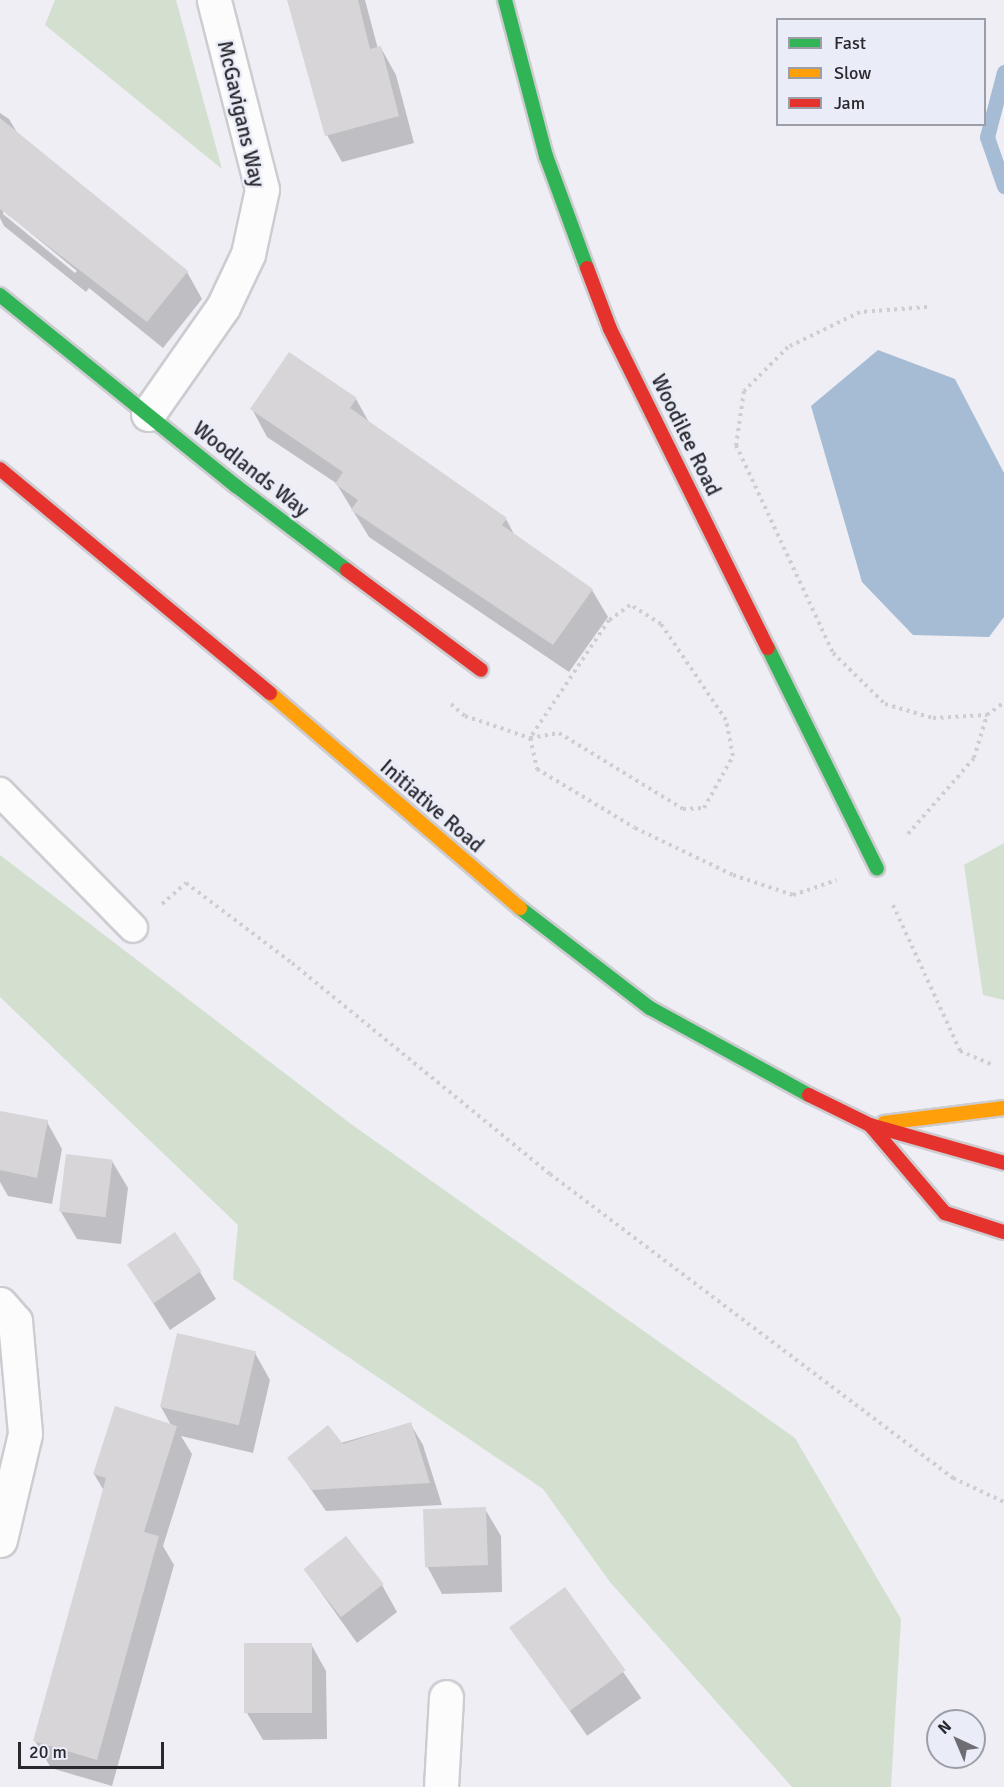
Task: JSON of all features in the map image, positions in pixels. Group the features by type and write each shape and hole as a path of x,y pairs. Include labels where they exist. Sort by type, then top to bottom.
{"street":[{"name":"McGavigans Way","path":"148,414 223,307 248,254 262,189 214,0"},
{"name":"Woodilee Road","path":"505,0 546,156 610,328 876,869"},
{"name":"Woodlands Way","path":"0,295 236,486 481,670"},
{"name":"Initiative Road","path":"0,469 214,645 502,894 650,1008 801,1091 870,1125 945,1213 1004,1232"},
{"path":"870,1125 1004,1108"},
{"path":"870,1125 1004,1164"},
{"path":"0,1304 15,1321 25,1434 0,1540"},
{"path":"441,1787 446,1697"}],"lane":[{"path":"0,792 133,928"}],"path":[{"path":"927,307 860,312 788,346 744,391 736,445 833,653 885,705 933,718 987,715 1004,702"},
{"path":"530,738 559,732 683,809 704,808 732,756 726,720 661,624 630,605 609,620 530,738 537,769 635,828 733,875 793,895 876,869 974,758 987,715"},
{"path":"876,869 960,1051 1004,1070"},
{"path":"133,928 186,884 292,963 550,1174 953,1478 1004,1502"}],"green space":[{"path":"55,0 176,0 222,169 45,25"},
{"path":"1004,843 1004,1000 983,995 964,865"},
{"path":"0,855 351,1124 795,1438 901,1619 891,1787 792,1787 610,1582 543,1489 233,1279 238,1225 0,997"}],"water":[{"path":"878,350 955,379 1004,473 1004,617 989,637 913,635 862,582 811,406"}],"building":[{"path":"287,0 358,0 370,49 381,46 399,116 325,136"},
{"path":"0,118 188,271 147,322 0,209"},
{"path":"289,352 357,398 350,408 507,518 502,525 593,589 553,645 351,510 358,500 335,484 343,472 250,409"},
{"path":"0,1111 48,1120 37,1178 0,1170"},
{"path":"66,1154 113,1160 106,1217 59,1212"},
{"path":"175,1232 201,1271 153,1303 127,1264"},
{"path":"177,1333 256,1351 239,1425 160,1407"},
{"path":"115,1406 177,1426 144,1532 159,1536 97,1760 33,1741 106,1478 93,1474"},
{"path":"411,1422 430,1483 312,1490 287,1458 328,1425 343,1444"},
{"path":"486,1507 488,1565 425,1567 423,1509"},
{"path":"346,1536 384,1584 341,1617 303,1569"},
{"path":"565,1587 626,1670 570,1711 509,1628"},
{"path":"244,1643 312,1643 312,1713 244,1713"}],"waterway":[{"path":"1004,72 987,137 1004,186"}],"traffic: fast":[{"path":"505,0 546,156 587,268"},
{"path":"0,295 236,486 347,570"},
{"path":"768,648 877,869"},
{"path":"520,908 650,1008 809,1095"}],"traffic: slow":[{"path":"270,693 520,908"},
{"path":"884,1123 1004,1108"}],"traffic: jam":[{"path":"587,268 610,329 768,648"},
{"path":"0,469 270,693"},
{"path":"347,570 481,670"},
{"path":"809,1095 870,1125 945,1213 1004,1232"},
{"path":"870,1125 1004,1163"}]}
